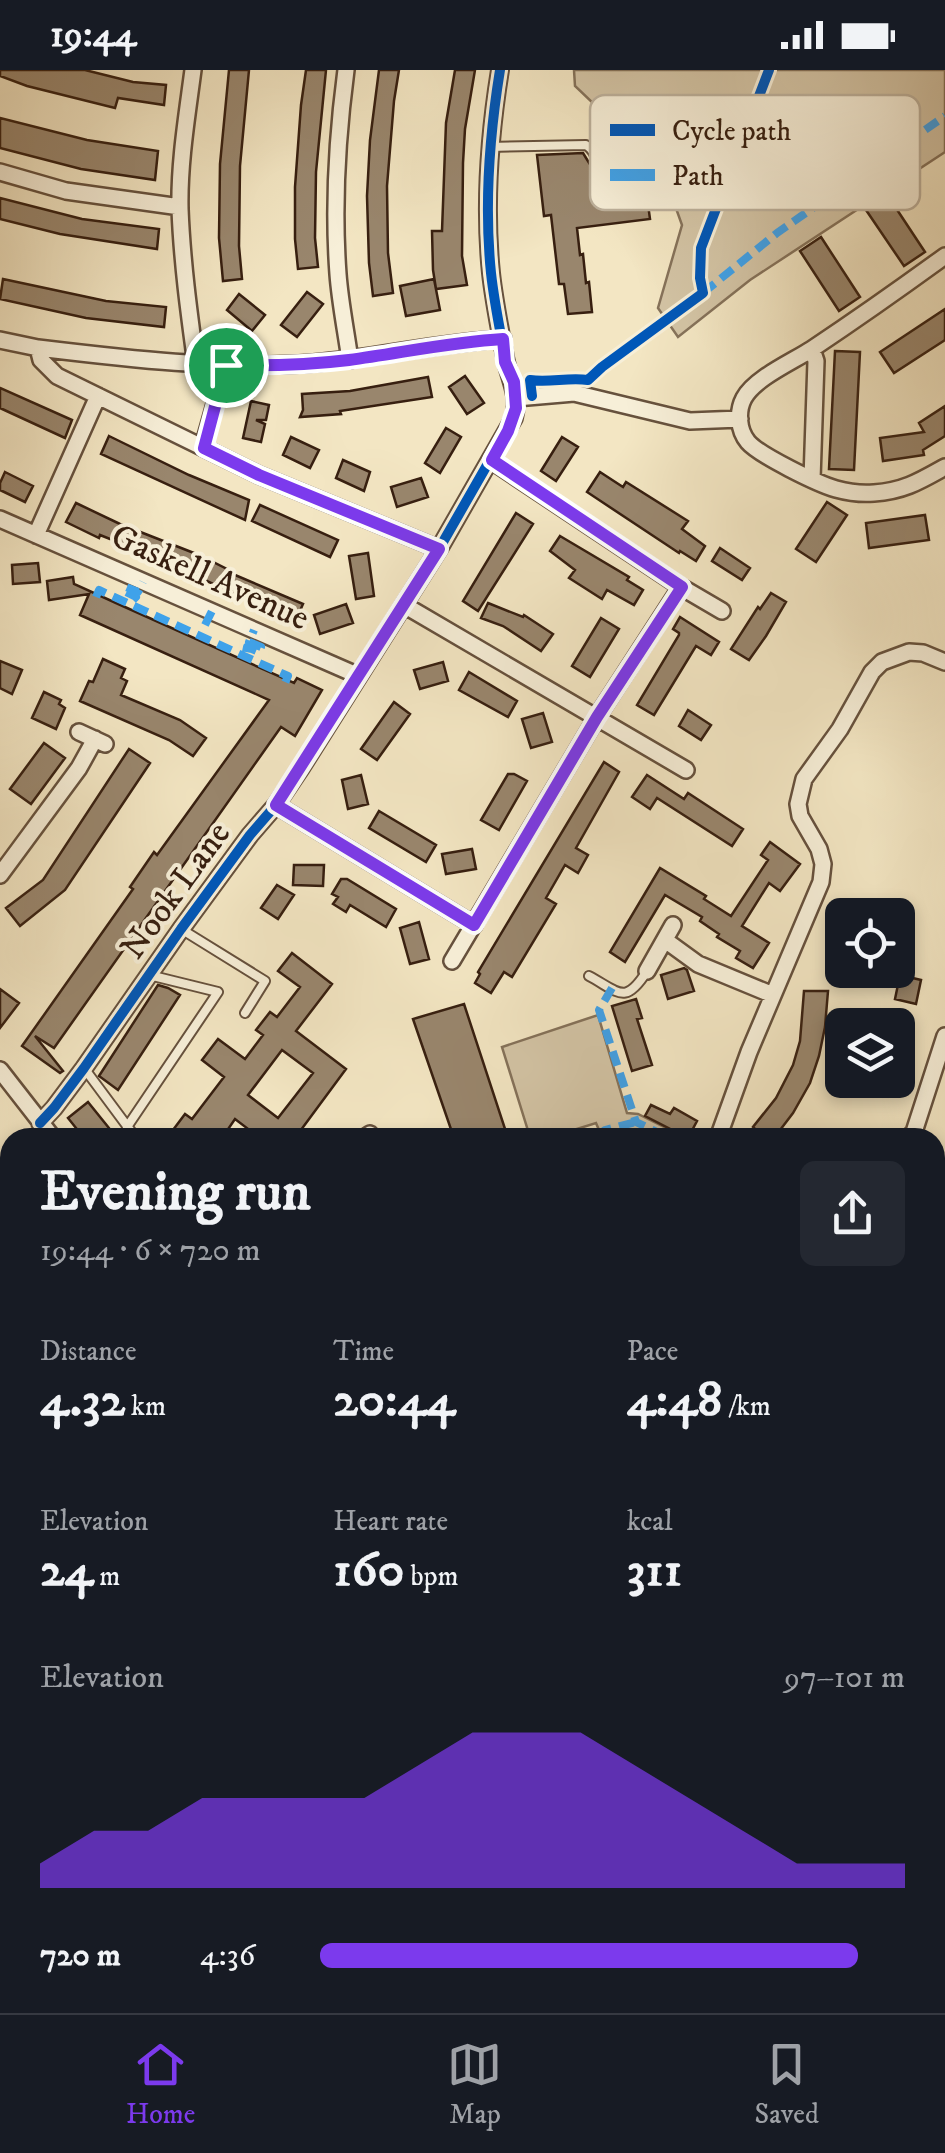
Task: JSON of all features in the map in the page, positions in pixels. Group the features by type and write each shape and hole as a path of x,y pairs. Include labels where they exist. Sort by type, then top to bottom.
{"street":[{"path":"193,70 180,207 185,286 196,364"},
{"path":"346,70 336,202 338,278 350,360"},
{"path":"500,70 489,146 488,239 505,362 516,398 574,393 690,421 740,418"},
{"path":"0,172 66,191 180,207"},
{"path":"945,256 758,383 741,404 740,418 748,443 760,452 836,489 871,493 908,488 945,467"},
{"path":"0,340 38,348 196,364 260,366 350,360 460,341 503,339"},
{"path":"38,348 40,360 47,368 98,396 259,475 439,549"},
{"path":"812,348 816,361 812,479"},
{"path":"204,448 226,365"},
{"path":"36,535 98,396"},
{"name":"Nook Lane","path":"40,1122 84,1068 181,929 276,805 492,460 514,418 516,398"},
{"path":"492,460 722,612"},
{"name":"Gaskell Avenue","path":"0,519 359,676"},
{"path":"452,961 597,717 682,587"},
{"path":"404,604 686,770"},
{"path":"722,1128 749,1052 821,882 823,864 819,849 800,816 798,804 804,779 882,662 908,652 945,662"},
{"path":"0,875 100,742 78,732"},
{"path":"276,805 474,925"},
{"path":"648,971 669,933 698,964 773,996"},
{"path":"915,1128 945,1036"},
{"path":"0,1070 45,1128"}],"lane":[{"path":"489,146 590,147"},
{"path":"181,929 265,981 245,1013"},
{"path":"589,976 621,994 636,988 648,971"},
{"path":"84,1068 127,1127 218,992 149,975"}],"shaded area":[{"path":"574,70 945,70 945,152 920,168 920,95 590,95 590,100 575,86"},
{"path":"677,210 857,210 750,280 678,337 658,308 682,225"},
{"path":"598,1015 627,1113 638,1114 666,1128 598,1128 596,1123 580,1128 527,1128 502,1047"}],"building":[{"path":"0,70 85,70 133,82 166,85 164,105 118,98 115,108 27,86 0,76"},
{"path":"229,70 249,70 240,166 242,279 223,281 220,164"},
{"path":"306,70 326,70 316,172 318,267 298,269 295,187"},
{"path":"379,70 399,70 387,186 393,293 373,296 367,196"},
{"path":"455,70 475,70 463,163 462,256 467,285 436,289 432,231 442,231 446,123"},
{"path":"0,118 87,140 158,151 155,180 81,169 0,148"},
{"path":"583,153 590,164 590,210 649,210 650,219 577,228 592,312 568,314 564,284 559,284 551,215 544,216 537,155"},
{"path":"0,198 82,219 159,229 157,249 60,234 0,219"},
{"path":"866,210 897,210 925,252 904,266"},
{"path":"821,237 860,297 839,311 800,251"},
{"path":"3,279 106,301 166,307 164,327 86,318 0,299"},
{"path":"434,279 440,310 406,316 400,286"},
{"path":"307,292 323,304 297,337 281,325"},
{"path":"239,294 265,315 252,331 227,310"},
{"path":"945,309 945,340 894,373 880,352"},
{"path":"835,351 860,352 854,470 829,469"},
{"path":"465,376 484,403 467,414 449,387"},
{"path":"428,377 432,397 340,411 341,414 300,417 302,394 350,391"},
{"path":"0,388 72,420 65,438 0,408"},
{"path":"251,401 269,405 266,420 256,420 265,424 261,442 243,438"},
{"path":"945,406 945,436 923,450 924,455 883,461 880,438 924,432 919,423"},
{"path":"446,428 461,437 440,473 425,463"},
{"path":"109,436 249,500 245,520 101,454"},
{"path":"291,437 319,450 310,468 283,455"},
{"path":"562,437 578,447 556,481 541,471"},
{"path":"343,460 370,472 364,491 336,478"},
{"path":"5,472 33,486 25,502 0,490"},
{"path":"600,472 623,487 626,482 688,521 682,529 705,546 696,561 587,492"},
{"path":"421,478 428,497 397,507 391,487"},
{"path":"827,502 847,515 816,562 796,549"},
{"path":"76,503 303,604 295,622 179,568 177,573 150,561 153,556 66,522"},
{"path":"260,505 338,540 330,557 252,521"},
{"path":"516,513 533,524 478,611 463,601"},
{"path":"925,515 929,540 869,548 866,523"},
{"path":"560,536 629,577 627,580 643,590 634,605 607,590 602,599 569,578 575,570 550,551"},
{"path":"720,548 750,568 742,580 712,561"},
{"path":"368,553 374,596 356,599 349,556"},
{"path":"38,563 40,582 13,584 12,565"},
{"path":"73,577 74,584 294,683 297,678 322,690 295,736 281,727 54,1048 35,1036 63,1071 60,1073 22,1046 133,889 130,887 154,852 157,855 269,700 80,615 89,594 49,600 47,581"},
{"path":"771,593 786,602 749,660 731,649"},
{"path":"488,603 524,615 553,634 541,651 503,626 481,618"},
{"path":"346,604 353,623 320,634 314,615"},
{"path":"680,617 719,642 711,655 696,646 654,715 637,705 679,635 673,629"},
{"path":"601,618 619,629 590,677 572,666"},
{"path":"103,659 125,669 121,678 127,681 121,695 180,720 206,738 193,756 169,740 80,701"},
{"path":"0,661 22,670 12,694 0,688"},
{"path":"443,662 448,681 420,689 414,670"},
{"path":"469,672 517,701 508,717 459,690"},
{"path":"44,692 61,700 59,704 65,708 56,729 32,718"},
{"path":"394,702 410,714 377,760 361,749"},
{"path":"688,710 711,725 701,740 679,726"},
{"path":"543,713 552,742 531,748 522,719"},
{"path":"44,743 65,758 31,804 10,789"},
{"path":"129,749 150,763 65,890 20,926 6,908 43,880"},
{"path":"604,762 619,772 576,848 588,855 578,873 565,865 546,898 556,904 512,977 504,972 491,993 475,983 478,972"},
{"path":"508,774 527,781 499,830 481,820"},
{"path":"361,775 368,804 348,809 342,780"},
{"path":"647,775 684,799 688,793 743,829 732,846 657,798 650,809 632,797"},
{"path":"379,811 436,845 426,862 369,828"},
{"path":"770,842 800,864 780,891 769,883 742,926 769,943 753,968 736,958 740,951 717,937 719,934 700,921 702,917 665,895 625,962 610,952 660,868 731,916 768,860 761,855"},
{"path":"472,849 476,869 446,874 442,854"},
{"path":"294,865 324,865 323,886 293,885"},
{"path":"341,879 396,909 386,927 350,905 346,912 333,904 338,897 332,894"},
{"path":"277,885 294,895 278,919 261,908"},
{"path":"419,922 429,959 410,964 400,928"},
{"path":"292,953 332,984 296,1031 346,1069 302,1128 247,1128 235,1119 229,1128 174,1128 185,1114 192,1119 224,1077 202,1060 218,1039 245,1059 263,1035 256,1030 270,1012 277,1017 300,987 278,971","holes":["282,1050 313,1073 278,1118 248,1095"]},
{"path":"684,968 694,991 668,999 661,975"},
{"path":"915,979 921,980 916,1004 895,999 897,988 915,988"},
{"path":"158,985 180,995 118,1090 99,1076"},
{"path":"0,989 19,1003 0,1028"},
{"path":"804,991 828,991 825,1027 810,1083 782,1128 754,1128 793,1065 800,1041"},
{"path":"636,999 642,1018 637,1019 652,1065 632,1071 612,1006"},
{"path":"464,1004 505,1128 451,1128 413,1019"},
{"path":"88,1102 109,1128 76,1128 68,1118"},
{"path":"651,1105 670,1114 674,1108 697,1121 693,1128 668,1128 645,1116"}],"marked path":[{"path":"920,133 945,116"},
{"path":"703,293 810,210"},
{"path":"133,600 136,597 124,591 126,587 138,592 143,582"},
{"path":"96,597 99,590 288,676 285,683"},
{"path":"205,625 212,611"},
{"path":"246,652 247,647 259,652 261,647 249,642 254,630"},
{"path":"612,988 599,1010 636,1122 648,1128"},
{"path":"613,1128 636,1122"}],"cycle path":[{"path":"40,1123 301,768 439,549 514,418 515,394 497,315 489,247 489,171 500,70"},
{"path":"759,95 769,70"},
{"path":"532,396 530,380 588,380 703,293 701,248 716,210"}],"route":[{"path":"503,339 516,408 492,460 682,587 597,717 474,925 276,805 439,549 259,475 204,448 226,365 350,360 460,341 503,339"}]}
